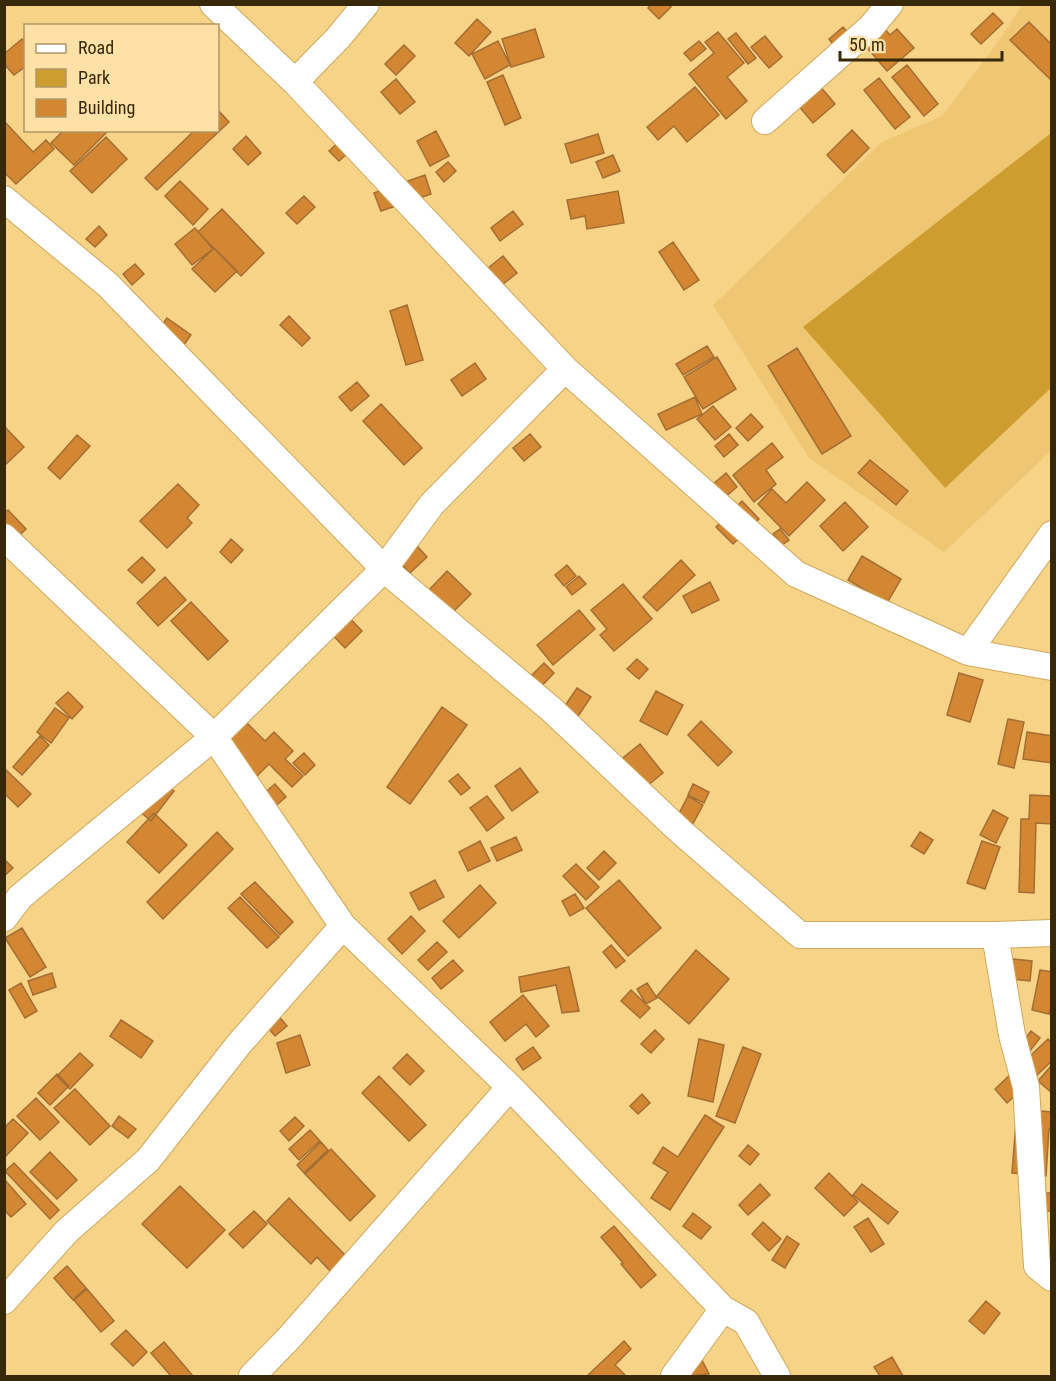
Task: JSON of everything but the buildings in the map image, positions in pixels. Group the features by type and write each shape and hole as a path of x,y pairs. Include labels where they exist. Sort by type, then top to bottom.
{"street":[{"path":"213,4 295,82 565,369 796,574 968,652 1052,666"},
{"path":"295,82 338,38 366,4"},
{"path":"765,121 871,27 890,4"},
{"path":"4,199 108,285 384,569 552,710 680,831 800,935 1052,933"},
{"path":"4,918 20,897 214,737 384,569 432,504 565,369"},
{"path":"968,652 1052,534"},
{"path":"4,537 214,737 343,926 510,1087 723,1309 746,1322 777,1377"},
{"path":"4,1300 67,1232 148,1160 239,1044 343,926"},
{"path":"995,935 1012,1035 1026,1087 1036,1266 1052,1278"},
{"path":"252,1377 510,1087"},
{"path":"674,1377 723,1309"}],"shaded area":[{"path":"1022,5 1051,5 1051,451 944,552 809,458 713,305 882,142 942,116 998,42"}],"green space":[{"path":"1051,133 1051,388 945,488 803,327"}]}
